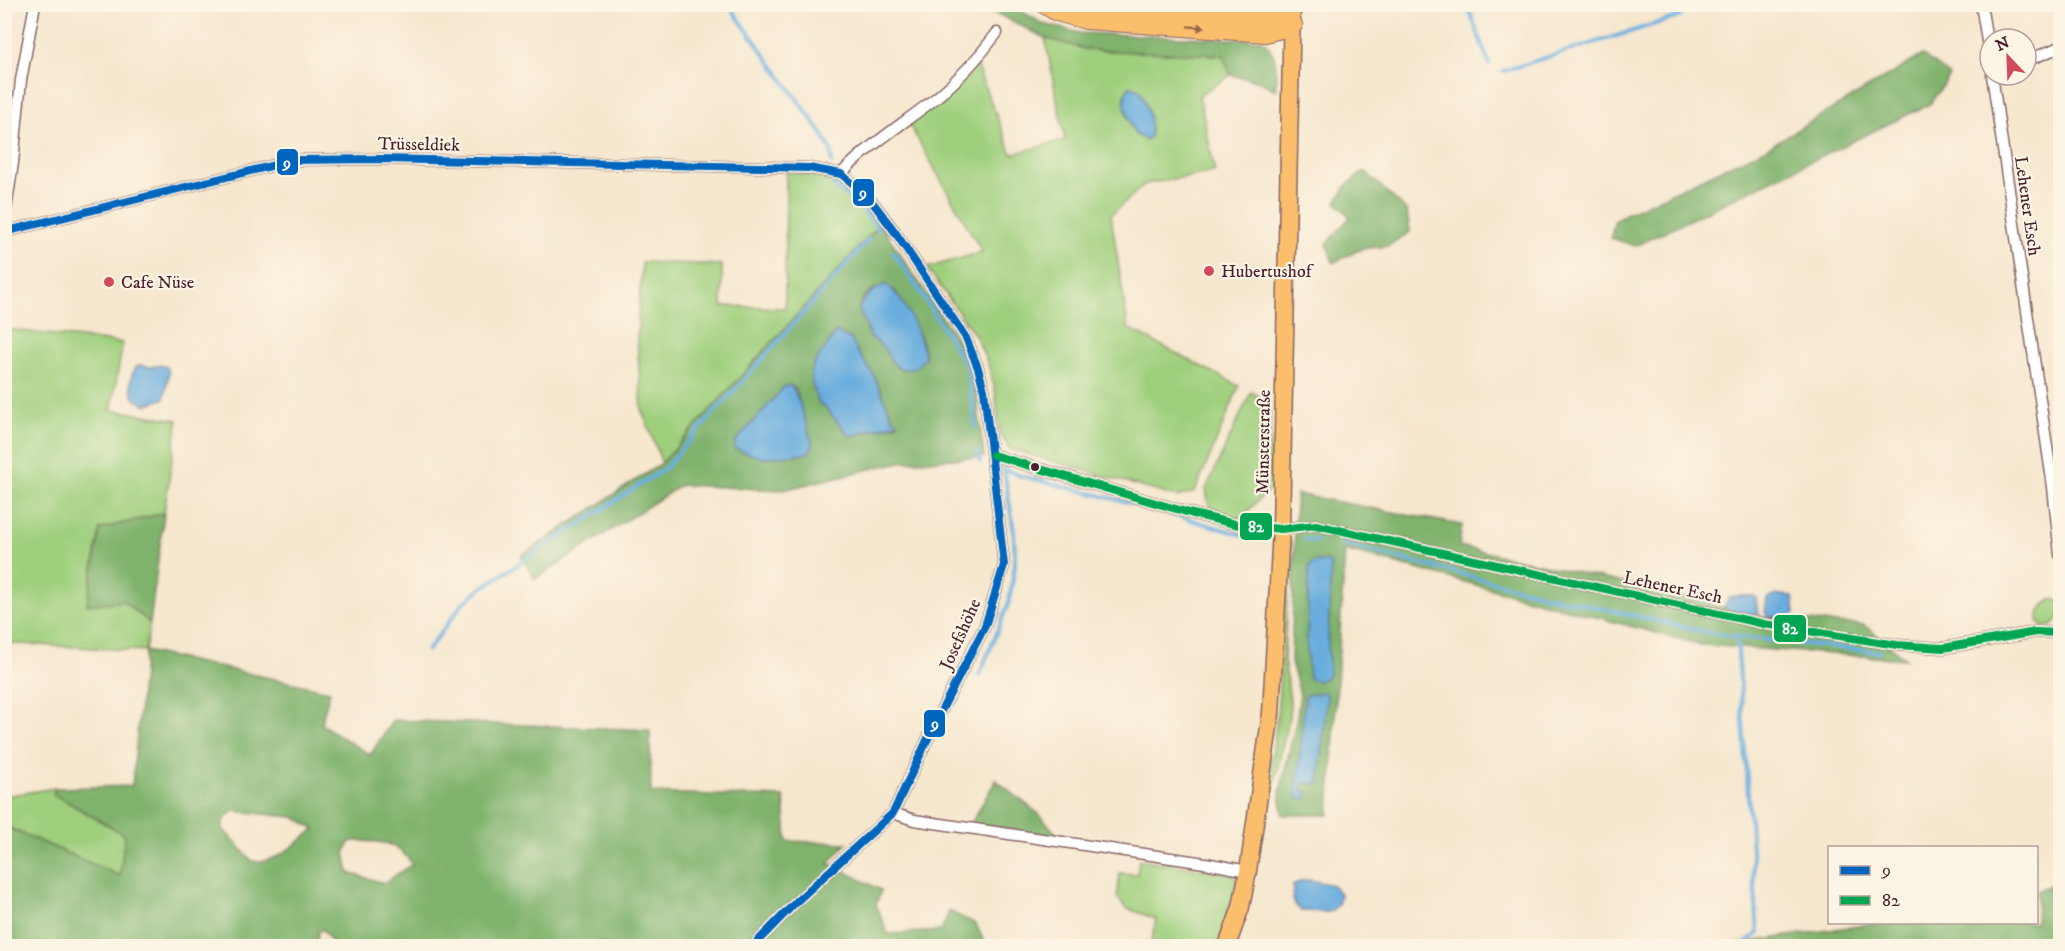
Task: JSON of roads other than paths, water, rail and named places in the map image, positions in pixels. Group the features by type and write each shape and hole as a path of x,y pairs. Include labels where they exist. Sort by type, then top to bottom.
{"highway":[{"path":"1046,4 1057,11 1086,19 1265,32 1292,26"},
{"path":"1084,4 1094,9 1252,9 1277,15 1292,26"}],"main road":[{"name":"Münsterstraße","path":"1227,946 1241,907 1248,871 1271,712 1281,529 1292,4"}],"street":[{"path":"4,222 13,163 21,80 34,4"},
{"path":"1982,4 1985,27"},
{"path":"841,174 855,159 938,96 984,50 997,33"},
{"path":"2038,56 2061,47"},
{"name":"Lehener Esch","path":"1994,87 2061,555"},
{"name":"Trüsseldiek","path":"4,232 295,160 370,159 747,166 809,168 841,174 867,195 896,232 966,338 984,390 993,455"},
{"path":"993,455 1193,514 1239,525 1281,529"},
{"name":"Josefshöhe","path":"753,946 797,901 893,813 938,717 985,627 1004,565 993,455"},
{"name":"Lehener Esch","path":"1281,529 1316,525 1764,624 1898,645 1944,648 2036,632 2061,633"},
{"path":"893,813 914,820 1248,871"}],"water":[{"path":"1131,86 1139,89 1148,112 1151,131 1150,137 1145,140 1135,134 1126,108 1125,95"},
{"path":"886,284 906,307 920,338 925,357 916,368 906,369 895,365 884,348 870,337 859,308 870,293"},
{"path":"836,332 851,339 873,374 892,416 898,423 850,436 819,403 811,379 811,371"},
{"path":"139,365 167,367 169,373 164,399 145,405 135,399 131,390 131,381 133,372"},
{"path":"790,385 799,403 813,445 809,453 762,458 735,449 735,442 784,387"},
{"path":"1326,561 1331,564 1329,675 1319,681 1309,679 1307,645 1309,568 1312,563"},
{"path":"1778,595 1793,596 1795,613 1788,617 1768,617 1765,613 1767,598"},
{"path":"1754,596 1758,614 1727,610 1725,606 1729,598"},
{"path":"1324,692 1327,695 1319,784 1303,783 1302,790 1307,792 1306,799 1299,800 1296,795 1305,698 1307,695"},
{"path":"1309,880 1333,885 1340,894 1338,905 1329,912 1301,911 1293,902 1293,886 1301,881"}],"waterway":[{"path":"728,4 821,132 831,150 832,163"},
{"path":"1467,4 1489,64"},
{"path":"1697,10 1714,4"},
{"path":"1503,71 1681,16"},
{"path":"832,185 858,205 879,230"},
{"path":"427,651 463,603 483,587 664,469 869,239"},
{"path":"893,252 967,367 976,427"},
{"path":"977,451 980,462"},
{"path":"1003,469 1021,476 1147,507 1260,540"},
{"path":"979,676 1009,602 1015,565 1014,532 1004,470"},
{"path":"1304,539 1317,541"},
{"path":"1342,544 1561,599 1714,634 1879,652"},
{"path":"1735,946 1742,945 1758,934 1737,637"}],"place":[{"name":"Hubertushof","path":"1209,271"},
{"name":"Cafe Nüse","path":"109,282"}]}
